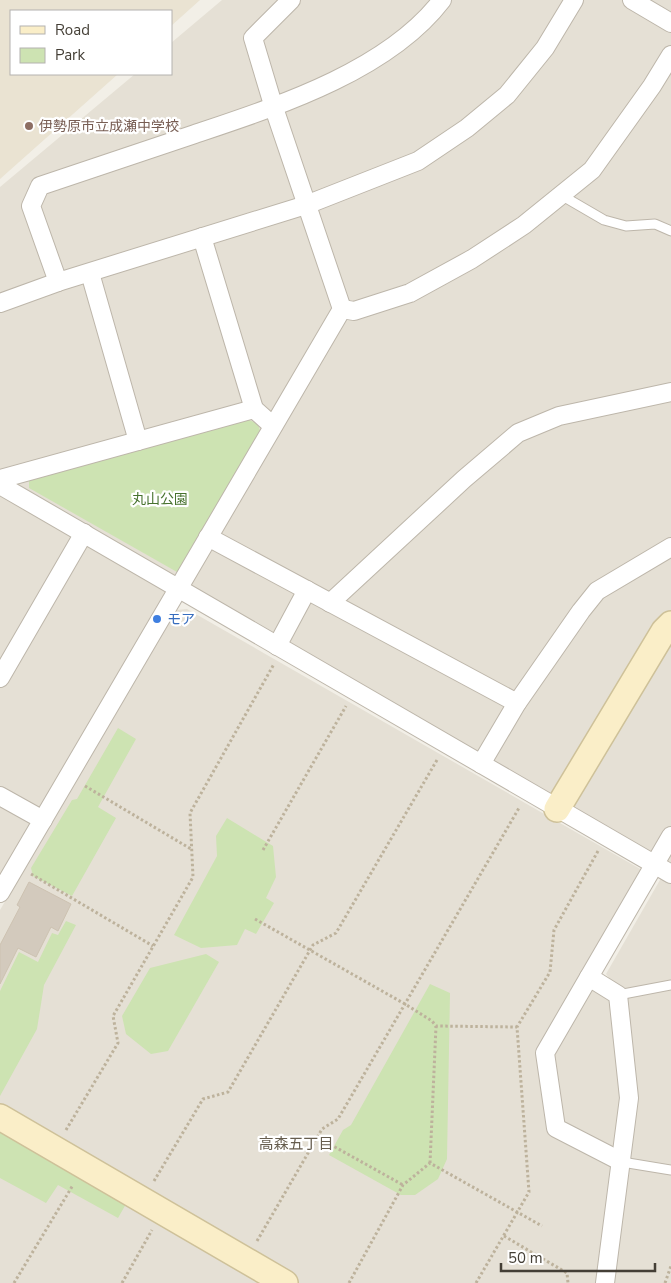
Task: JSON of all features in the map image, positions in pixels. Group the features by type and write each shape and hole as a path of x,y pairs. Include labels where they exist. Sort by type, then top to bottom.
{"street":[{"path":"0,893 342,309 274,108 253,38 291,0"},
{"path":"58,282 31,206 40,186 274,108 325,85 385,53 431,15 442,0"},
{"path":"0,303 58,282 306,205 418,161 466,128 507,95 545,48 574,0"},
{"path":"632,0 671,23"},
{"path":"342,309 354,311 410,293 472,259 524,225 592,170 652,86 671,55"},
{"path":"202,237 254,409 273,426"},
{"path":"90,272 138,441"},
{"path":"330,603 464,479 518,433 559,416 671,392"},
{"path":"0,479 254,409"},
{"path":"0,485 355,690 557,810 671,874"},
{"path":"0,678 84,533"},
{"path":"208,537 517,703"},
{"path":"481,764 517,703 580,610 597,592 671,547"},
{"path":"280,647 307,590"},
{"path":"557,810 664,631 671,624"},
{"path":"0,796 43,820"},
{"path":"622,1162 556,1128 546,1053 671,836"},
{"path":"589,977 618,995 630,1098 605,1283"},
{"path":"0,1118 284,1283"}],"lane":[{"path":"561,195 604,220 626,226 656,224 671,231"},
{"path":"618,995 671,985"},
{"path":"622,1162 671,1170"}],"path":[{"path":"55,1150 118,1042 113,1016 193,877 190,813 280,647"},
{"path":"264,850 355,690"},
{"path":"122,1283 152,1206 203,1098 228,1092 313,945 336,933 446,744"},
{"path":"69,776 192,849"},
{"path":"246,1260 322,1129 338,1119 529,792"},
{"path":"16,865 153,946"},
{"path":"255,919 405,1004 432,1020 436,1026 430,1164 403,1186 349,1283"},
{"path":"436,1026 517,1027"},
{"path":"317,1137 403,1186"},
{"path":"430,1164 542,1226"},
{"path":"14,1283 83,1166"},
{"path":"504,1236 566,1273 568,1283"},
{"path":"665,1283 671,1266"}],"shaded area":[{"name":"伊勢原市立成瀬中学校","path":"0,0 200,0 172,25 172,10 10,10 10,75 117,75 0,179"},
{"path":"222,0 671,0 671,1283 608,1283 633,1100 623,996 606,974 668,866 174,577 0,878 0,187 134,75 172,75 172,42"},
{"path":"187,609 642,870 584,978 613,998 623,1098 600,1283 0,1283 0,910 177,610"}],"green space":[{"name":"丸山公園","path":"247,419 258,424 261,434 181,569 177,572 29,488 29,477"},
{"path":"118,728 136,739 98,807 116,818 72,896 33,876 31,868 72,800 77,799"},
{"path":"227,818 273,846 276,877 266,898 274,903 256,934 245,929 237,945 201,948 174,935 217,856 216,836"},
{"path":"66,921 76,925 44,985 37,1029 0,1096 0,991 19,952 38,962 52,933 58,935"},
{"path":"206,954 219,962 168,1051 151,1054 126,1034 122,1016 150,968"},
{"path":"430,984 450,993 447,1159 438,1179 415,1195 401,1195 329,1155 343,1130 351,1125"},
{"path":"0,1130 126,1204 118,1218 58,1185 46,1203 0,1178"}],"building":[{"path":"29,882 71,904 58,931 51,927 36,957 18,948 0,984 0,945 20,907 17,905"}],"place":[{"name":"伊勢原市立成瀬中学校","path":"29,126"},
{"name":"モア","path":"157,619"}],"district":[{"name":"高森五丁目","path":"296,1144"}]}
